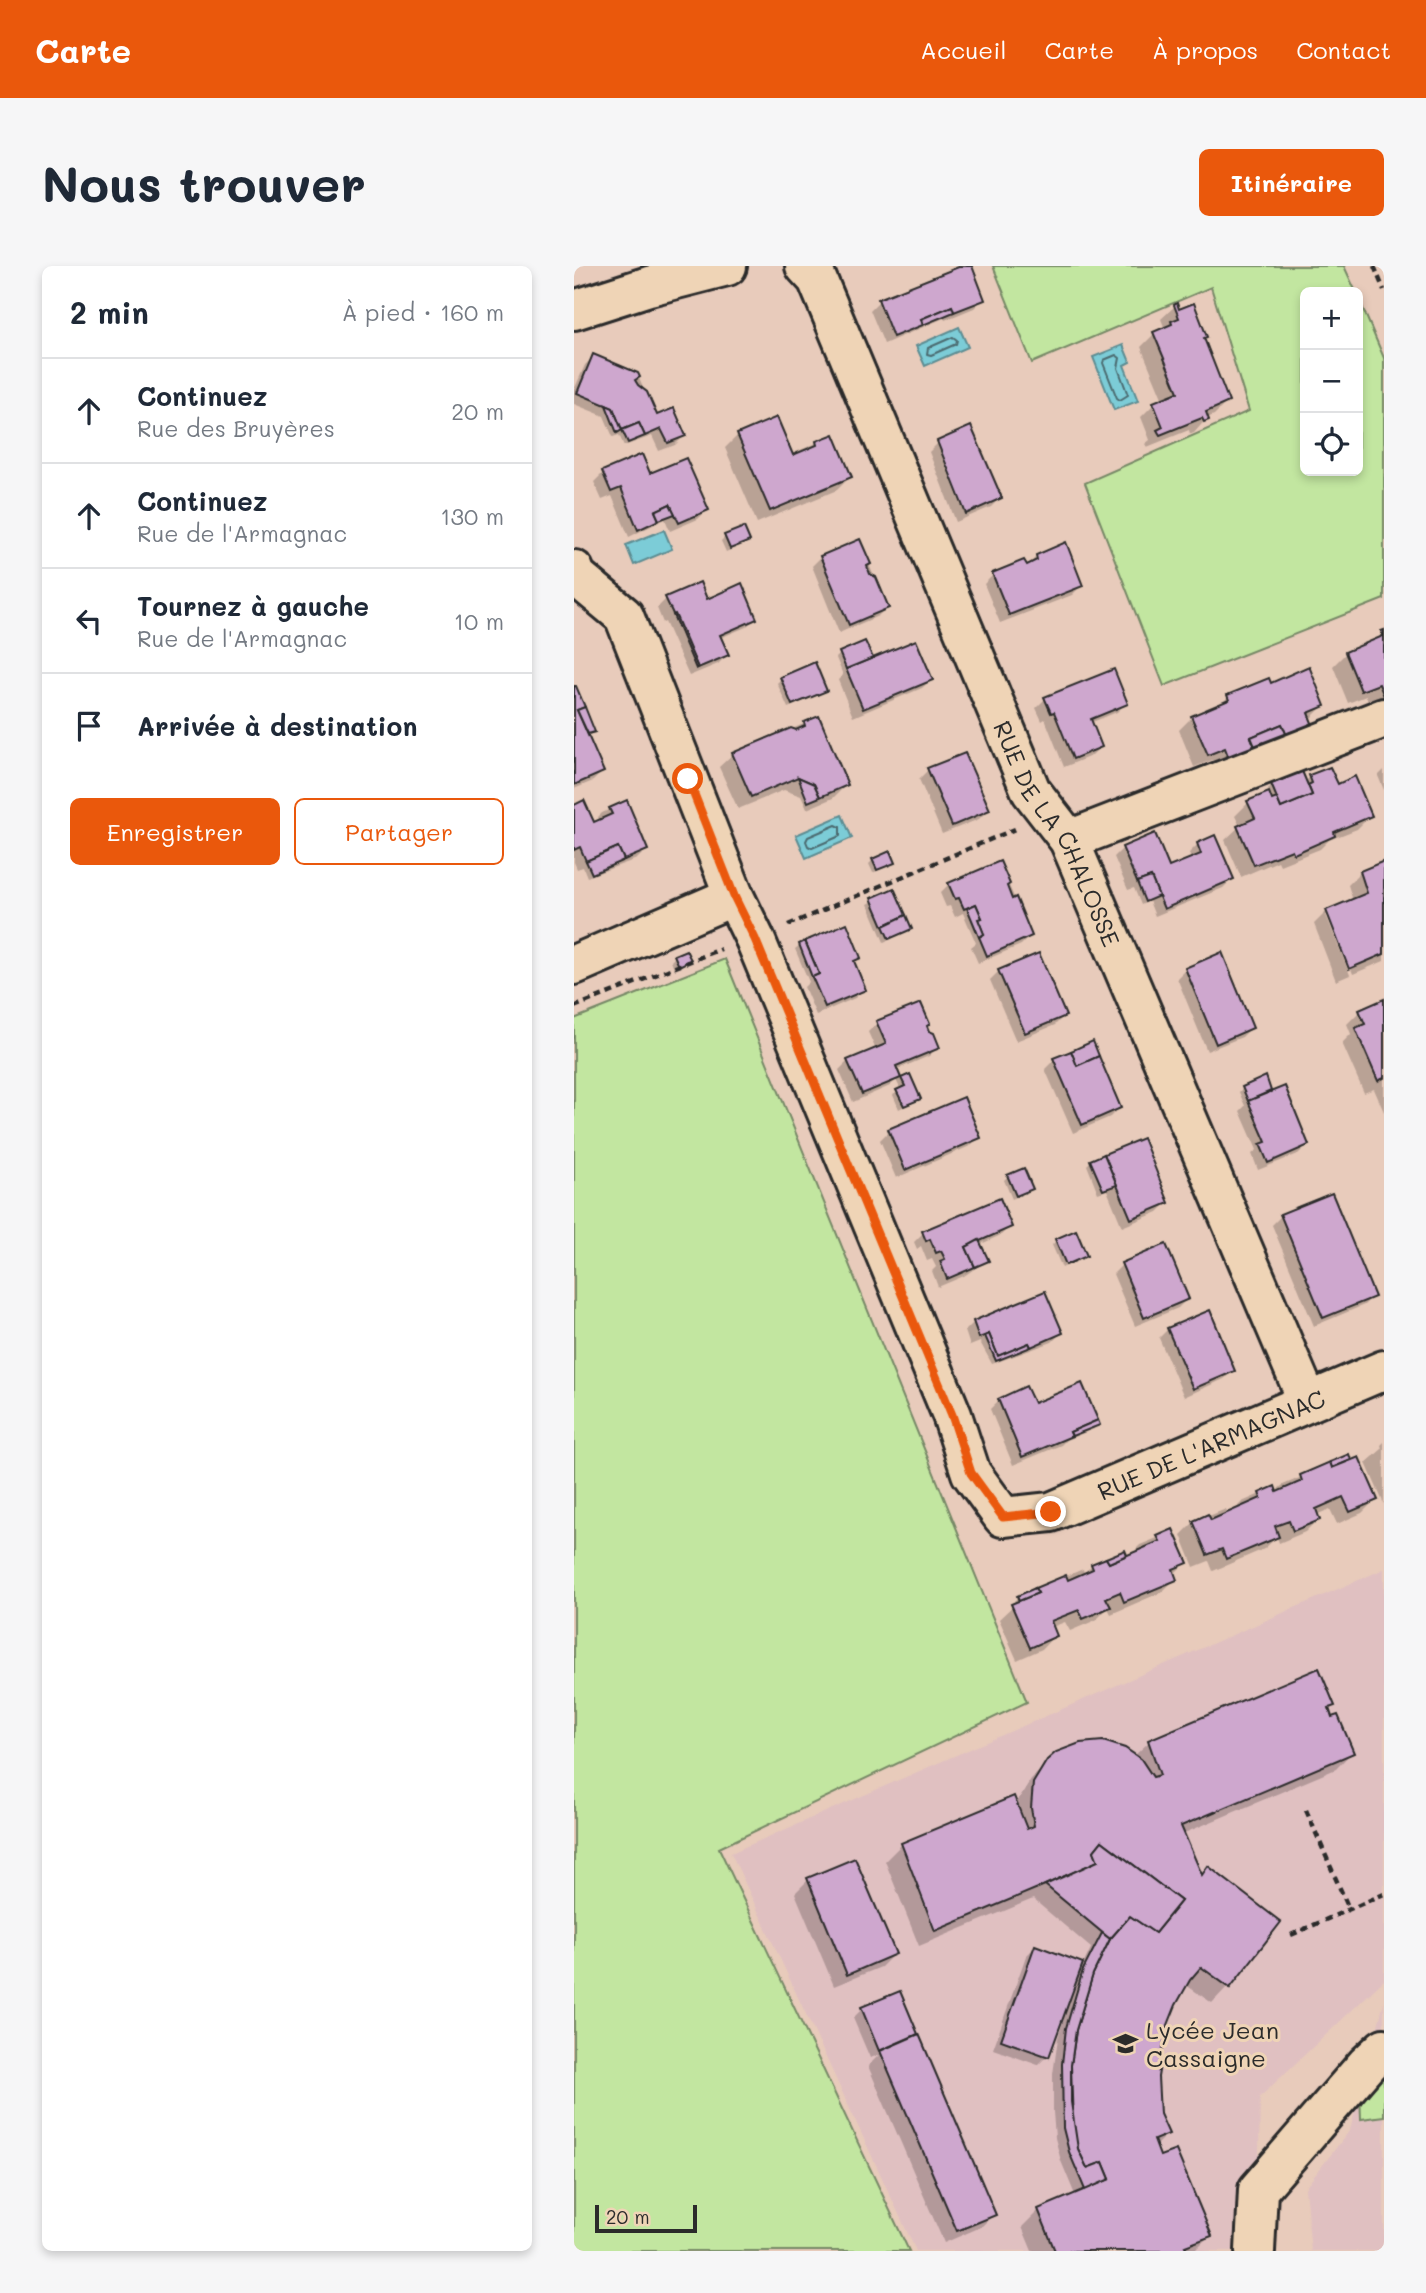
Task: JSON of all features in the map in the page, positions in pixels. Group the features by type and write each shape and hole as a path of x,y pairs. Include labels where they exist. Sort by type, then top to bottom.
{"street":[{"path":"574,310 649,286 727,266"},
{"name":"RUE DE LA CHALOSSE","path":"805,266 817,279 1031,791 1059,827 1308,1402"},
{"name":"RUE DE L'ARMAGNAC","path":"574,570 576,576 624,616 721,901 755,939 952,1415 971,1473 1003,1517 1051,1512 1384,1370"},
{"path":"1059,827 1384,718"},
{"path":"574,965 721,901"},
{"path":"1255,2251 1258,2190 1384,2048"}],"path":[{"path":"1374,266 1384,290"},
{"path":"755,939 1059,827"},
{"path":"574,1007 725,948 721,901"},
{"path":"1306,1810 1349,1909"},
{"path":"1291,1935 1384,1894"}],"shaded area":[{"path":"1384,1569 1384,1980 1260,2097 1259,2154 1274,2221 1275,2251 916,2251 731,1853"},
{"path":"1384,2003 1384,2251 1311,2251 1305,2188 1350,2130"}],"green space":[{"path":"993,266 1344,266 1354,287 1300,287 1300,476 1363,476 1363,309 1384,358 1384,599 1164,686 1085,483 1249,411 1211,287 1032,363"},
{"path":"725,959 1027,1702 719,1848 909,2251 574,2251 574,1019"},
{"path":"1384,2073 1384,2116 1361,2119 1360,2090"}],"water":[{"path":"959,327 968,347 925,366 916,346"},
{"path":"1123,345 1130,362 1124,365 1138,401 1114,410 1093,357"},
{"path":"664,530 672,549 634,565 626,545"},
{"path":"842,815 852,838 806,858 796,835"}],"building":[{"path":"961,266 972,266 985,300 954,312 952,306 921,319 923,325 893,337 878,299"},
{"path":"1177,303 1179,309 1194,303 1207,337 1204,338 1229,402 1206,412 1209,420 1204,422 1202,418 1160,435 1157,430 1163,427 1153,402 1178,392 1153,332 1179,318 1174,305"},
{"path":"952,306 954,312 923,325 921,319"},
{"path":"593,354 638,373 640,377 635,380 647,392 657,415 674,408 686,436 668,443 661,429 645,436 639,423 622,430 613,408 577,393"},
{"path":"606,405 613,408 622,430 617,433"},
{"path":"777,417 793,455 834,434 852,477 770,511 737,434"},
{"path":"639,423 645,436 628,443 622,430"},
{"path":"971,426 1002,498 966,514 937,441"},
{"path":"642,454 650,473 686,458 709,510 679,523 670,504 655,511 659,520 638,530 621,488 611,492 602,471"},
{"path":"670,504 675,514 659,520 655,511"},
{"path":"744,527 750,541 730,549 724,535"},
{"path":"860,539 871,564 867,566 870,574 876,577 889,608 849,625 820,556"},
{"path":"1066,542 1083,586 1009,615 992,573 1024,560 1027,565 1037,560 1036,555"},
{"path":"700,582 707,599 742,583 757,619 720,635 729,655 698,668 665,597"},
{"path":"675,614 698,668 696,669 673,615"},
{"path":"1384,630 1384,696 1379,684 1361,691 1345,652 1383,636 1381,631"},
{"path":"916,640 933,680 863,709 846,669"},
{"path":"865,641 873,658 846,669 839,652"},
{"path":"815,662 827,691 792,705 780,677"},
{"path":"1309,666 1325,706 1308,713 1315,730 1294,739 1291,732 1286,734 1282,724 1251,737 1255,747 1251,749 1254,756 1232,766 1225,748 1208,755 1191,716 1229,700 1227,695 1269,678 1271,683"},
{"path":"1114,669 1128,704 1091,719 1102,747 1073,759 1054,712 1051,713 1044,697"},
{"path":"574,686 585,707 577,710 604,772 574,785"},
{"path":"585,707 595,732 588,734 577,710"},
{"path":"819,716 848,785 820,797 814,784 798,777 751,797 732,753 791,728 796,730 805,726 804,722"},
{"path":"1282,724 1292,748 1261,761 1251,737"},
{"path":"965,753 990,810 952,826 927,768"},
{"path":"1330,767 1338,784 1355,776 1372,816 1334,832 1335,836 1294,854 1292,850 1254,865 1237,826 1255,818 1247,801 1269,792 1272,800 1277,798 1281,808 1312,795 1308,785 1312,783 1309,775"},
{"path":"1302,771 1312,795 1281,808 1271,784"},
{"path":"798,777 814,784 820,797 808,802"},
{"path":"584,800 594,822 612,814 609,808 627,800 648,850 624,860 618,847 586,861 580,847 574,850 574,805"},
{"path":"1155,833 1169,867 1201,854 1197,843 1215,835 1234,879 1164,909 1151,877 1137,882 1122,847"},
{"path":"618,847 624,860 592,874 586,861"},
{"path":"890,851 895,863 877,870 872,859"},
{"path":"1000,861 1010,884 1007,886 1012,899 1016,897 1032,936 987,956 979,937 984,934 978,919 982,918 976,904 964,909 959,898 955,899 948,883"},
{"path":"1384,861 1384,954 1349,969 1326,910 1367,893 1360,871"},
{"path":"1151,877 1159,896 1145,902 1137,882"},
{"path":"894,888 906,915 883,926 871,898"},
{"path":"976,904 982,918 978,919 984,934 979,937 967,908"},
{"path":"906,915 912,929 889,939 883,926"},
{"path":"847,923 861,958 854,961 866,990 825,1007 812,977 819,974 805,941"},
{"path":"805,941 819,974 812,977 799,944"},
{"path":"686,950 691,960 679,966 674,955"},
{"path":"1222,952 1253,1028 1216,1044 1185,968"},
{"path":"1039,953 1066,1016 1025,1033 998,970"},
{"path":"1384,999 1384,1078 1378,1081 1355,1028 1365,1024 1359,1010"},
{"path":"921,1003 930,1024 927,1026 929,1031 934,1033 940,1048 896,1066 901,1078 862,1094 847,1060 886,1044 876,1021"},
{"path":"1093,1041 1099,1056 1077,1066 1071,1051"},
{"path":"1071,1051 1077,1066 1099,1056 1121,1108 1082,1125 1053,1058"},
{"path":"910,1074 921,1099 904,1106 896,1090 905,1086 901,1078"},
{"path":"1266,1076 1271,1091 1248,1101 1242,1087"},
{"path":"1285,1086 1309,1145 1268,1163 1260,1144 1266,1142 1248,1101"},
{"path":"964,1097 981,1138 905,1170 888,1129"},
{"path":"1143,1138 1169,1203 1131,1219 1104,1154"},
{"path":"1104,1154 1117,1185 1103,1190 1090,1160"},
{"path":"1024,1168 1033,1189 1016,1196 1007,1175"},
{"path":"1332,1193 1375,1297 1323,1318 1280,1214"},
{"path":"1000,1198 1012,1227 966,1247 975,1267 947,1279 940,1261 945,1259 941,1251 936,1253 930,1239 926,1241 922,1231"},
{"path":"1076,1230 1087,1256 1066,1265 1055,1239"},
{"path":"979,1240 989,1261 975,1267 966,1247"},
{"path":"1166,1244 1189,1299 1144,1318 1121,1263"},
{"path":"1045,1291 1063,1333 1031,1347 1029,1343 998,1356 989,1334 979,1338 973,1321"},
{"path":"1210,1310 1235,1371 1193,1389 1167,1328"},
{"path":"989,1334 998,1356 1029,1343 1031,1347 996,1361 985,1336"},
{"path":"1082,1383 1098,1420 1070,1432 1072,1436 1022,1457 998,1399 1026,1386 1034,1403"},
{"path":"1098,1420 1100,1425 1072,1436 1070,1432"},
{"path":"1349,1454 1351,1460 1332,1468 1330,1462"},
{"path":"1359,1457 1378,1500 1350,1512 1343,1497 1316,1509 1320,1520 1293,1531 1289,1521 1275,1526 1279,1537 1226,1559 1222,1549 1207,1555 1193,1521 1208,1514 1211,1520 1261,1498 1259,1493 1275,1486 1277,1492 1302,1481 1300,1475 1330,1462 1332,1468"},
{"path":"1173,1529 1188,1563 1173,1569 1177,1580 1124,1602 1120,1592 1106,1598 1111,1607 1083,1619 1079,1610 1051,1621 1057,1636 1030,1648 1011,1604 1038,1593 1035,1588 1066,1575 1068,1580 1093,1569 1091,1564 1106,1558 1109,1563 1160,1541 1157,1536"},
{"path":"1125,1550 1127,1555 1109,1563 1106,1558"},
{"path":"1035,1588 1038,1593 1019,1601 1017,1596"},
{"path":"1319,1668 1335,1706 1329,1708 1332,1717 1338,1715 1354,1753 1181,1826 1202,1875 1208,1866 1281,1922 1230,1988 1201,1967 1176,2005 1162,2052 1158,2077 1160,2114 1169,2134 1154,2140 1160,2156 1176,2150 1212,2236 1185,2246 1188,2251 1055,2251 1038,2209 1110,2179 1103,2162 1087,2168 1078,2149 1073,2127 1071,2065 1076,2030 1093,1974 1110,1939 1130,1916 1155,1933 1181,1901 1102,1841 1094,1851 1098,1861 935,1931 901,1843 1014,1796 1027,1829 1034,1826 1031,1808 1033,1783 1047,1760 1056,1752 1080,1743 1103,1741 1125,1748 1141,1759 1153,1777 1160,1775 1148,1740"},
{"path":"1102,1841 1181,1901 1155,1933 1130,1916 1110,1939 1045,1885 1098,1861 1094,1851"},
{"path":"855,1858 896,1954 847,1975 807,1878"},
{"path":"1102,1933 1110,1939 1093,1974 1076,2030 1071,2065 1071,2102 1078,2149 1087,2168 1103,2162 1110,2179 1085,2190 1069,2152 1063,2128 1062,2064 1066,2028 1083,1970"},
{"path":"1035,1945 1083,1963 1049,2057 1001,2040"},
{"path":"900,1991 918,2034 879,2051 861,2007"},
{"path":"919,2034 996,2215 957,2231 880,2051"}],"place":[{"name":"Lycée Jean Cassaigne","path":"1126,2043"}],"route":[{"path":"688,779 734,896 755,939 952,1415 971,1473 1003,1517 1051,1512"}]}
